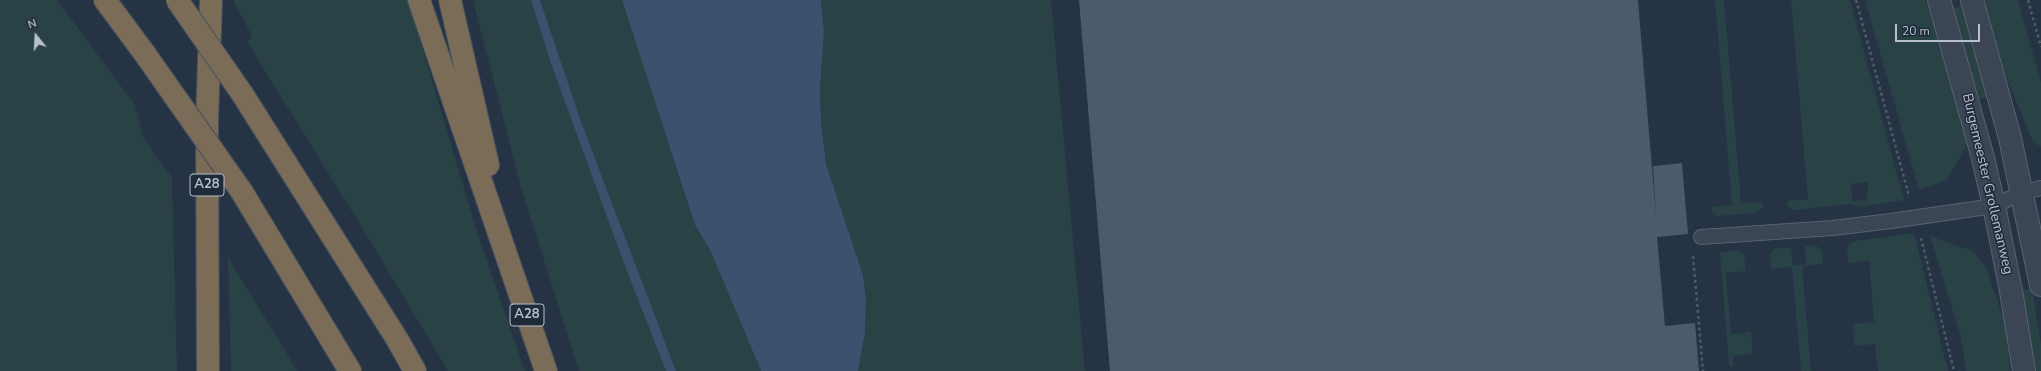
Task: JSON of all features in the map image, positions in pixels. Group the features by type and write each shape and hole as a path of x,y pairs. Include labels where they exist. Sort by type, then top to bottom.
{"highway":[{"name":"A28","path":"105,0 242,192 350,371"},
{"path":"177,0 243,95 397,339 415,371"},
{"name":"A28","path":"208,371 207,129 211,0"},
{"name":"A28","path":"419,0 432,43 509,260 546,371"},
{"name":"A28","path":"450,0 509,260"}],"street":[{"name":"Burgemeester Grollemanweg","path":"1939,0 1983,158 1994,206 2011,291 2024,371"},
{"path":"1972,0 2010,138 2032,190 2041,285"}],"lane":[{"path":"1701,237 1832,228 1994,206 2032,190"}],"path":[{"path":"1856,0 1910,198"},
{"path":"2028,0 2041,47"},
{"path":"1920,234 1954,371"}],"green space":[{"path":"0,0 57,0 135,105 143,137 172,178 177,371 0,371"},
{"path":"233,0 408,0 477,232 525,371 448,371 356,218 247,42 252,36"},
{"path":"473,0 531,0 550,61 626,269 666,371 579,371 521,188"},
{"path":"540,0 622,0 695,225 711,252 761,371 676,371 582,124"},
{"path":"821,0 1051,0 1085,371 858,371 865,333 866,300 863,275 826,164 821,121 820,87 824,32"},
{"path":"1715,0 1724,0 1741,203 1762,202 1762,208 1755,213 1717,216 1712,211 1711,207 1732,205"},
{"path":"1791,0 1850,0 1904,200 1862,207 1851,204 1796,210 1791,209 1787,201 1808,199","holes":["1868,182 1867,203 1865,200 1852,201 1851,184"]},
{"path":"1865,0 1926,0 1968,143 1947,180 1919,190"},
{"path":"1984,0 2018,0 2041,83 2041,147 2033,142 1997,55"},
{"path":"1963,5 1990,96 1979,100 1951,9"},
{"path":"1914,233 1948,371 1878,371 1875,344 1854,346 1853,324 1874,322 1869,261 1848,263 1847,249 1850,243 1855,241"},
{"path":"1930,236 1973,251 1986,267 2006,326 2010,371 1966,371 1961,338"},
{"path":"1815,245 1822,250 1823,264 1802,266 1811,371 1801,371 1792,267 1771,269 1770,255 1774,249 1791,247 1793,266 1806,264 1805,246"},
{"path":"1738,250 1744,254 1746,271 1726,273 1731,334 1751,332 1753,354 1733,356 1733,366 1729,366 1720,253"},
{"path":"228,258 277,337 297,371 231,371"},
{"path":"2032,289 2041,344 2041,371 2031,371 2020,290"}],"water":[{"path":"531,0 540,0 582,124 676,371 666,371 626,269 550,61"},
{"path":"622,0 821,0 824,32 820,87 821,121 826,164 863,275 866,300 865,333 858,371 761,371 711,252 695,225"}],"building":[{"path":"1079,0 1638,0 1656,216 1653,166 1682,163 1688,234 1657,237 1665,326 1695,323 1699,371 1110,371"}]}
